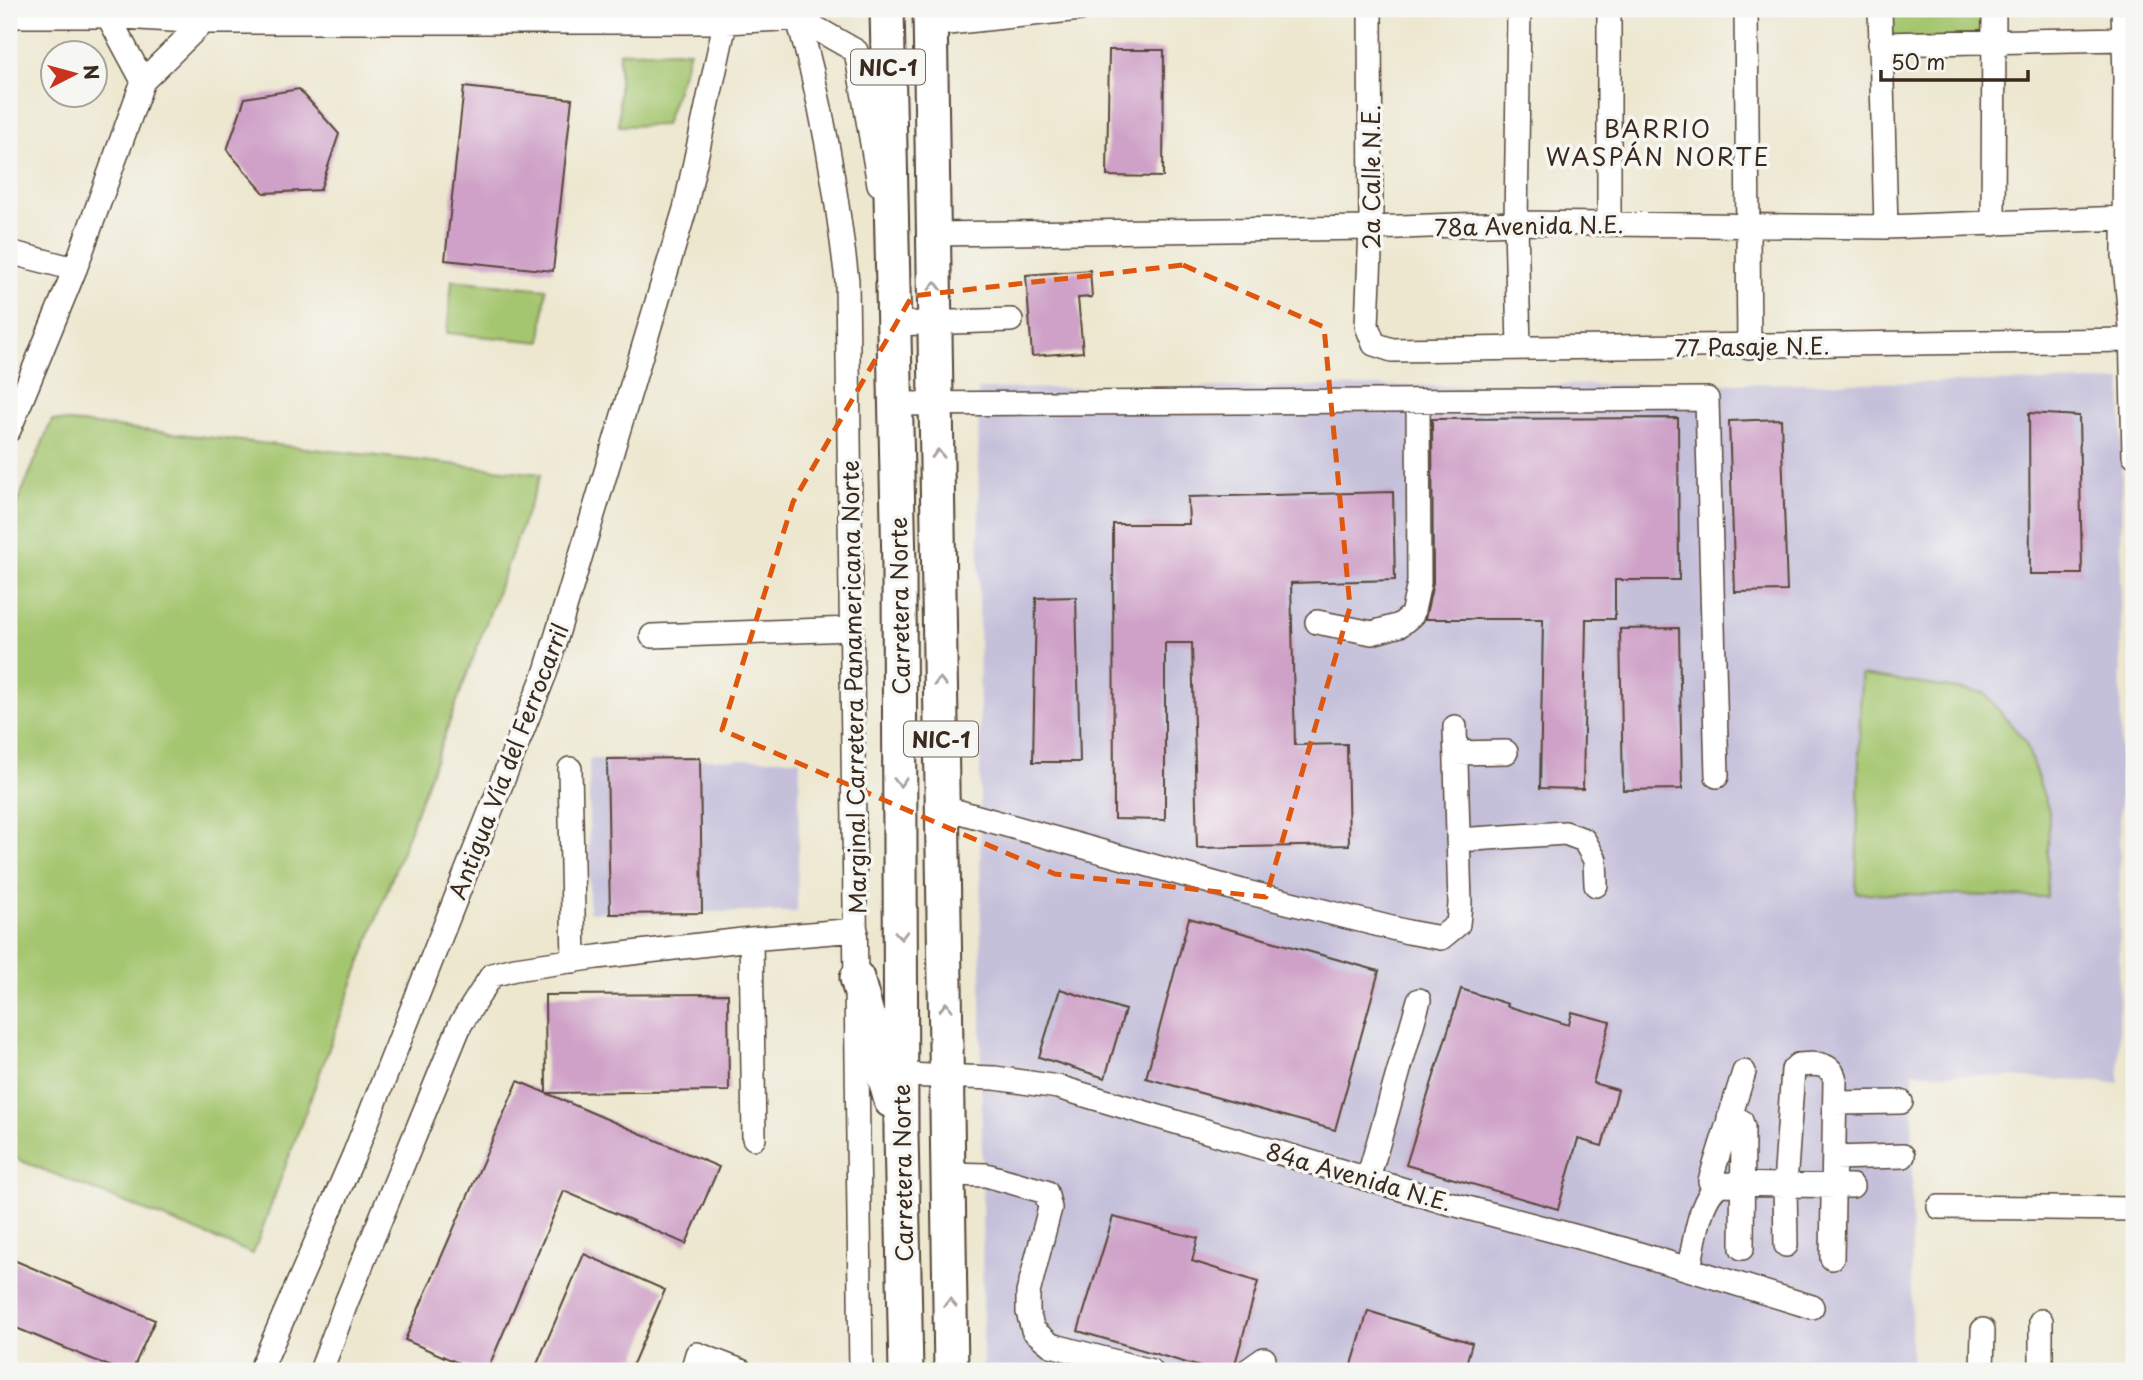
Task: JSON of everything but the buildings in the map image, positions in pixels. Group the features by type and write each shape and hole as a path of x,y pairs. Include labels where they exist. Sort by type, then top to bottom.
{"highway":[{"name":"Carretera Norte","path":"887,9 899,567 901,1133 906,1371"},
{"name":"Carretera Norte","path":"930,17 951,1371"},
{"path":"857,978 901,1133"}],"street":[{"path":"930,17 1080,9"},
{"name":"2a Calle N.E.","path":"1370,9 1371,228 1367,326 1374,344"},
{"path":"1519,9 1516,223 1519,348"},
{"path":"1609,9 1609,223"},
{"path":"1746,9 1749,346"},
{"path":"1880,9 1886,227"},
{"path":"1993,224 1994,9"},
{"path":"2123,9 2129,144 2125,218 2133,341 2134,455"},
{"path":"9,16 108,16 203,22 796,13 856,51 893,266"},
{"name":"Marginal Carretera Panamericana Norte","path":"796,13 835,184 847,281 860,1371"},
{"name":"Antigua Vía del Ferrocarril","path":"260,1371 354,1155 547,671 685,209 727,15"},
{"path":"108,16 143,81"},
{"path":"9,430 75,270 143,81 203,22"},
{"path":"1880,44 2124,39"},
{"name":"78a Avenida N.E.","path":"934,234 1371,228 1516,223 1886,227 2125,218"},
{"path":"9,252 75,270"},
{"path":"894,324 1010,320"},
{"name":"77 Pasaje N.E.","path":"1374,344 1392,350 2133,341"},
{"path":"895,404 1707,399 1717,776"},
{"path":"1317,622 1372,633 1400,625 1412,615 1419,583 1418,401"},
{"path":"652,636 852,629"},
{"path":"942,807 1242,891 1441,938 1458,924 1460,904 1455,727"},
{"path":"1456,753 1506,752"},
{"path":"570,769 574,961"},
{"path":"1458,840 1565,832 1584,840 1595,860 1596,885"},
{"path":"321,1371 346,1303 460,1025 492,975 514,969 751,939 856,930"},
{"path":"751,939 754,1138"},
{"path":"1368,1179 1419,1000"},
{"path":"1786,1245 1785,1185 1793,1070 1798,1065 1826,1065 1833,1071 1834,1158 1843,1186 1832,1258"},
{"path":"1713,1189 1710,1181 1744,1072"},
{"name":"84a Avenida N.E.","path":"901,1074 995,1077 1058,1087 1368,1179 1623,1249 1812,1307"},
{"path":"1835,1102 1901,1102"},
{"path":"1729,1118 1741,1121 1743,1127 1742,1248"},
{"path":"1834,1158 1903,1156"},
{"path":"949,1174 986,1175 1046,1192 1050,1208 1028,1293 1028,1312 1033,1330 1051,1345 1151,1371"},
{"path":"1689,1269 1705,1202 1713,1189 1721,1184 1843,1186"},
{"path":"1939,1208 2134,1209"},
{"path":"2041,1321 2042,1371"},
{"path":"1982,1371 1983,1330"},
{"path":"692,1371 697,1354 741,1371"}],"highlighted area":[{"path":"1183,265 1324,327 1350,607 1266,897 1055,874 722,730 793,502 912,296"}],"shaded area":[{"path":"2122,381 2119,1083 1913,1072 1911,1371 983,1371 978,389"},
{"path":"589,759 800,759 797,912 589,912"}],"green space":[{"path":"1891,9 1984,9 1984,38 1891,39"},
{"path":"690,51 665,125 619,126 619,52"},
{"path":"452,280 546,289 541,342 447,333"},
{"path":"52,420 541,474 253,1254 9,1156 9,523"},
{"path":"1861,675 1984,693 2025,741 2049,811 2047,897 1856,893"}],"district":[{"name":"BARRIO WASPÁN NORTE","path":"1658,142"}]}
